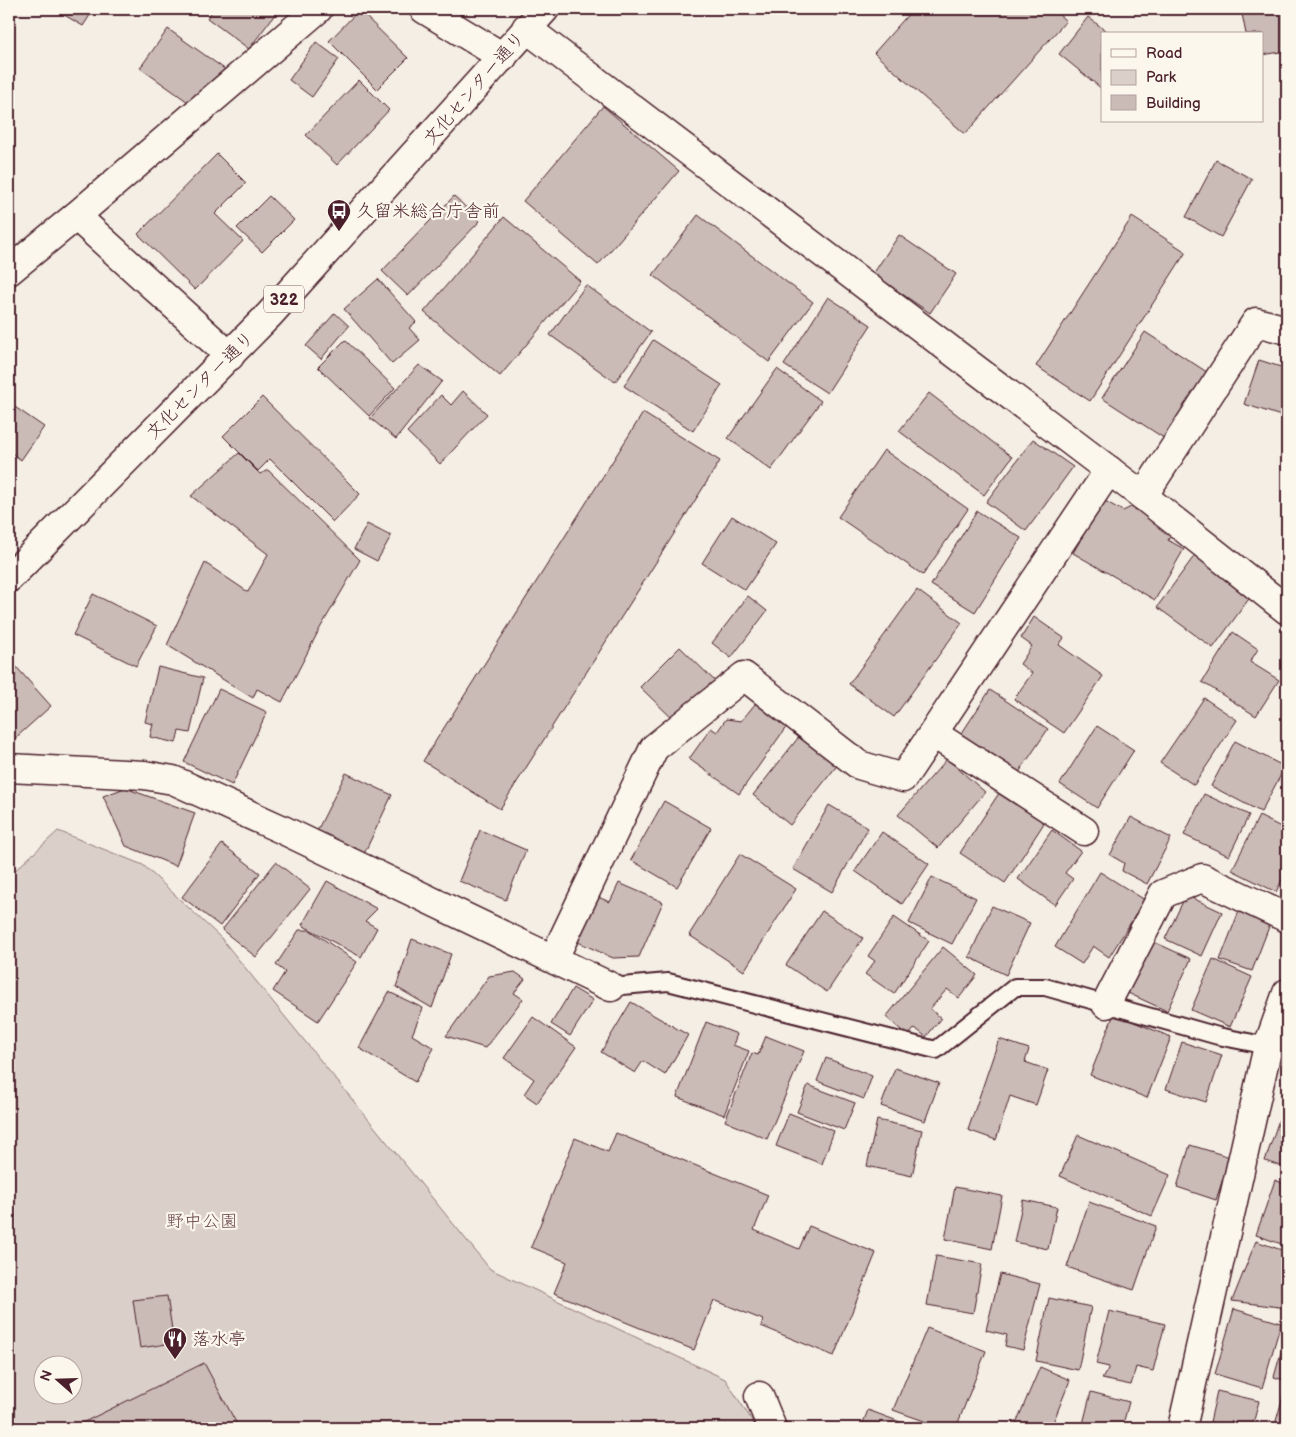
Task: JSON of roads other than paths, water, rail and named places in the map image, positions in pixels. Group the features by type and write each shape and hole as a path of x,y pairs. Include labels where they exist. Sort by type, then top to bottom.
{"main road":[{"path":"9,271 318,9"},
{"path":"424,9 503,57"},
{"name":"文化センター通り","path":"9,578 270,314 545,9"},
{"path":"526,28 1143,496 1287,610"},
{"path":"76,216 230,356"},
{"path":"1143,496 1256,322 1287,330"},
{"path":"554,958 654,748 744,676 859,765 903,778 1109,470"},
{"path":"934,734 1084,831"},
{"path":"9,768 144,775 172,780 281,829 425,899 554,958 611,987"},
{"path":"1106,1004 1163,894 1202,878 1287,918"},
{"path":"1182,1428 1278,1048 1287,993"},
{"path":"759,1396 772,1428"}],"lane":[{"path":"611,987 668,982 936,1050 1015,987 1045,987 1218,1036 1278,1048"}],"place":[{"name":"久留米総合庁舎前","path":"339,232"},
{"name":"落水亭","path":"175,1360"}],"park label":[{"name":"野中公園","path":"202,1221"}]}
